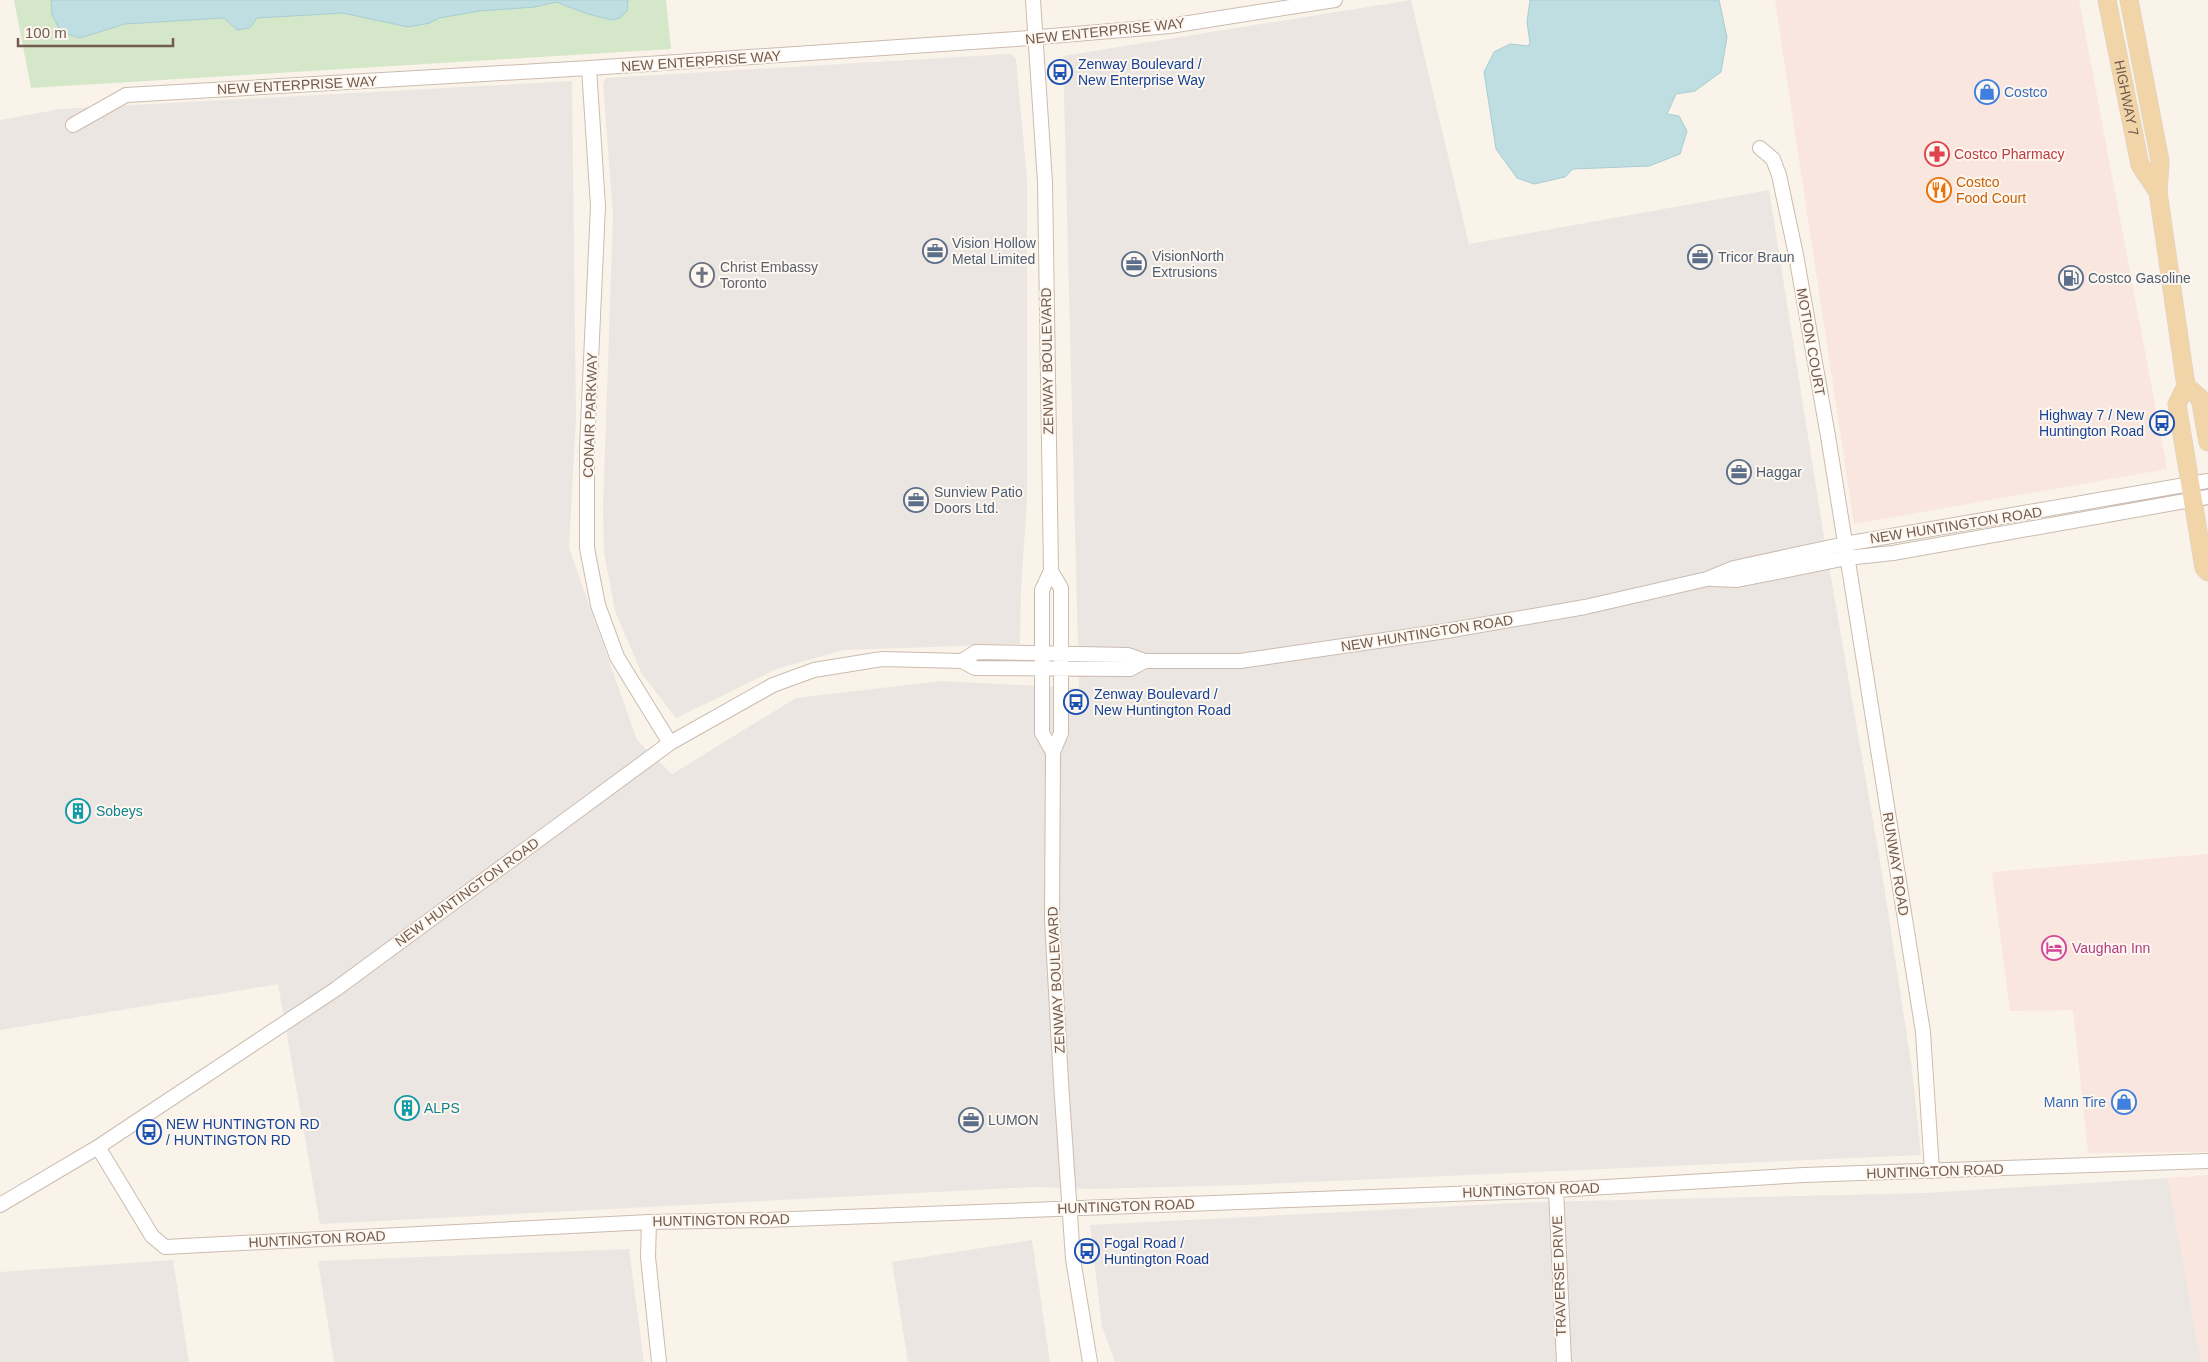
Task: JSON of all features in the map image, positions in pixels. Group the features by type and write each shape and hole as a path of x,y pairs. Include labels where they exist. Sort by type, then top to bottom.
{"main road":[{"name":"HIGHWAY 7","path":"2107,0 2140,165 2158,192"},
{"name":"HIGHWAY 7","path":"2129,0 2160,161 2158,192 2186,386 2177,404 2200,491 2204,568 2208,572"},
{"path":"2186,386 2200,398 2208,442"}],"street":[{"name":"ZENWAY BOULEVARD","path":"1033,0 1045,182 1051,571 1042,590 1042,733 1053,752"},
{"name":"NEW ENTERPRISE WAY","path":"73,125 126,95 589,68 1035,37 1170,26 1335,0"},
{"name":"CONAIR PARKWAY","path":"589,68 598,206 588,448 587,548 598,605 617,657 670,743"},
{"name":"MOTION COURT","path":"1760,148 1773,159 1781,185 1798,264 1847,558"},
{"name":"NEW HUNTINGTON ROAD","path":"962,661 976,652 1128,655 1145,661 1240,661 1585,607 1706,579 1734,568 1845,544 2200,491"},
{"name":"NEW HUNTINGTON ROAD","path":"1706,579 1737,580 1847,558 1893,553 2200,491"},
{"name":"RUNWAY ROAD","path":"1847,558 1923,1032 1932,1171"},
{"name":"ZENWAY BOULEVARD","path":"1051,571 1062,588 1061,733 1053,752 1052,919 1073,1259 1090,1362"},
{"name":"NEW HUNTINGTON ROAD","path":"0,1205 98,1147 336,989 670,743 773,685 810,672 882,659 962,661 975,668 1130,670 1145,661"},
{"name":"HUNTINGTON ROAD","path":"98,1147 152,1236 164,1246 649,1222 1556,1190 1804,1175 2208,1161"},
{"name":"TRAVERSE DRIVE","path":"1556,1190 1564,1362"},
{"path":"649,1222 648,1257 659,1362"}],"shaded area":[{"path":"1411,0 1469,244 1769,190 1824,537 1883,879 1912,1069 1921,1155 1244,1185 1090,1189 1033,1187 320,1224 278,984 0,1030 0,120 60,109 572,81 576,418 569,548 637,740 672,774 796,698 941,681 1079,688 1063,56"},
{"path":"1775,0 2079,0 2167,469 1854,524"},
{"path":"1010,54 1016,59 1027,179 1027,498 1021,591 1020,644 844,650 779,668 676,718 642,674 615,611 604,552 603,509 613,216 603,83 606,78"},
{"path":"2208,854 2208,1152 2088,1153 2073,1010 2010,1011 1992,872"},
{"path":"2208,1175 2208,1362 2201,1362 2168,1178"},
{"path":"2168,1178 2201,1362 1115,1362 1102,1327 1090,1225 1537,1202 1926,1193"},
{"path":"1032,1240 1050,1362 908,1362 892,1262"},
{"path":"629,1249 644,1362 334,1362 318,1261"},
{"path":"173,1260 189,1362 0,1362 0,1272"}],"green space":[{"path":"14,0 666,0 671,49 31,88"}],"water":[{"path":"51,0 628,0 627,11 620,18 612,20 588,14 556,2 535,7 480,11 439,18 430,23 408,27 343,13 257,18 250,28 237,30 224,18 125,24 80,38 61,32 52,15"},
{"path":"1530,0 1719,0 1727,37 1721,72 1695,91 1676,94 1667,114 1679,116 1687,131 1680,154 1649,166 1573,169 1565,177 1534,184 1517,178 1496,149 1484,72 1494,52 1510,44 1528,46 1530,43 1527,22"}],"place":[{"name":"Zenway Boulevard / New Enterprise Way","path":"1060,72"},
{"name":"Costco","path":"1987,92"},
{"name":"Costco Pharmacy","path":"1937,154"},
{"name":"Costco Food Court","path":"1939,190"},
{"name":"Vision Hollow Metal Limited","path":"935,251"},
{"name":"Tricor Braun","path":"1700,257"},
{"name":"VisionNorth Extrusions","path":"1134,264"},
{"name":"Christ Embassy Toronto","path":"702,275"},
{"name":"Costco Gasoline","path":"2071,278"},
{"name":"Highway 7 / New Huntington Road","path":"2162,423"},
{"name":"Haggar","path":"1739,472"},
{"name":"Sunview Patio Doors Ltd.","path":"916,500"},
{"name":"Zenway Boulevard / New Huntington Road","path":"1076,702"},
{"name":"Sobeys","path":"78,811"},
{"name":"Vaughan Inn","path":"2054,948"},
{"name":"Mann Tire","path":"2124,1102"},
{"name":"ALPS","path":"407,1108"},
{"name":"LUMON","path":"971,1120"},
{"name":"NEW HUNTINGTON RD / HUNTINGTON RD","path":"149,1132"},
{"name":"Fogal Road / Huntington Road","path":"1087,1251"}]}
